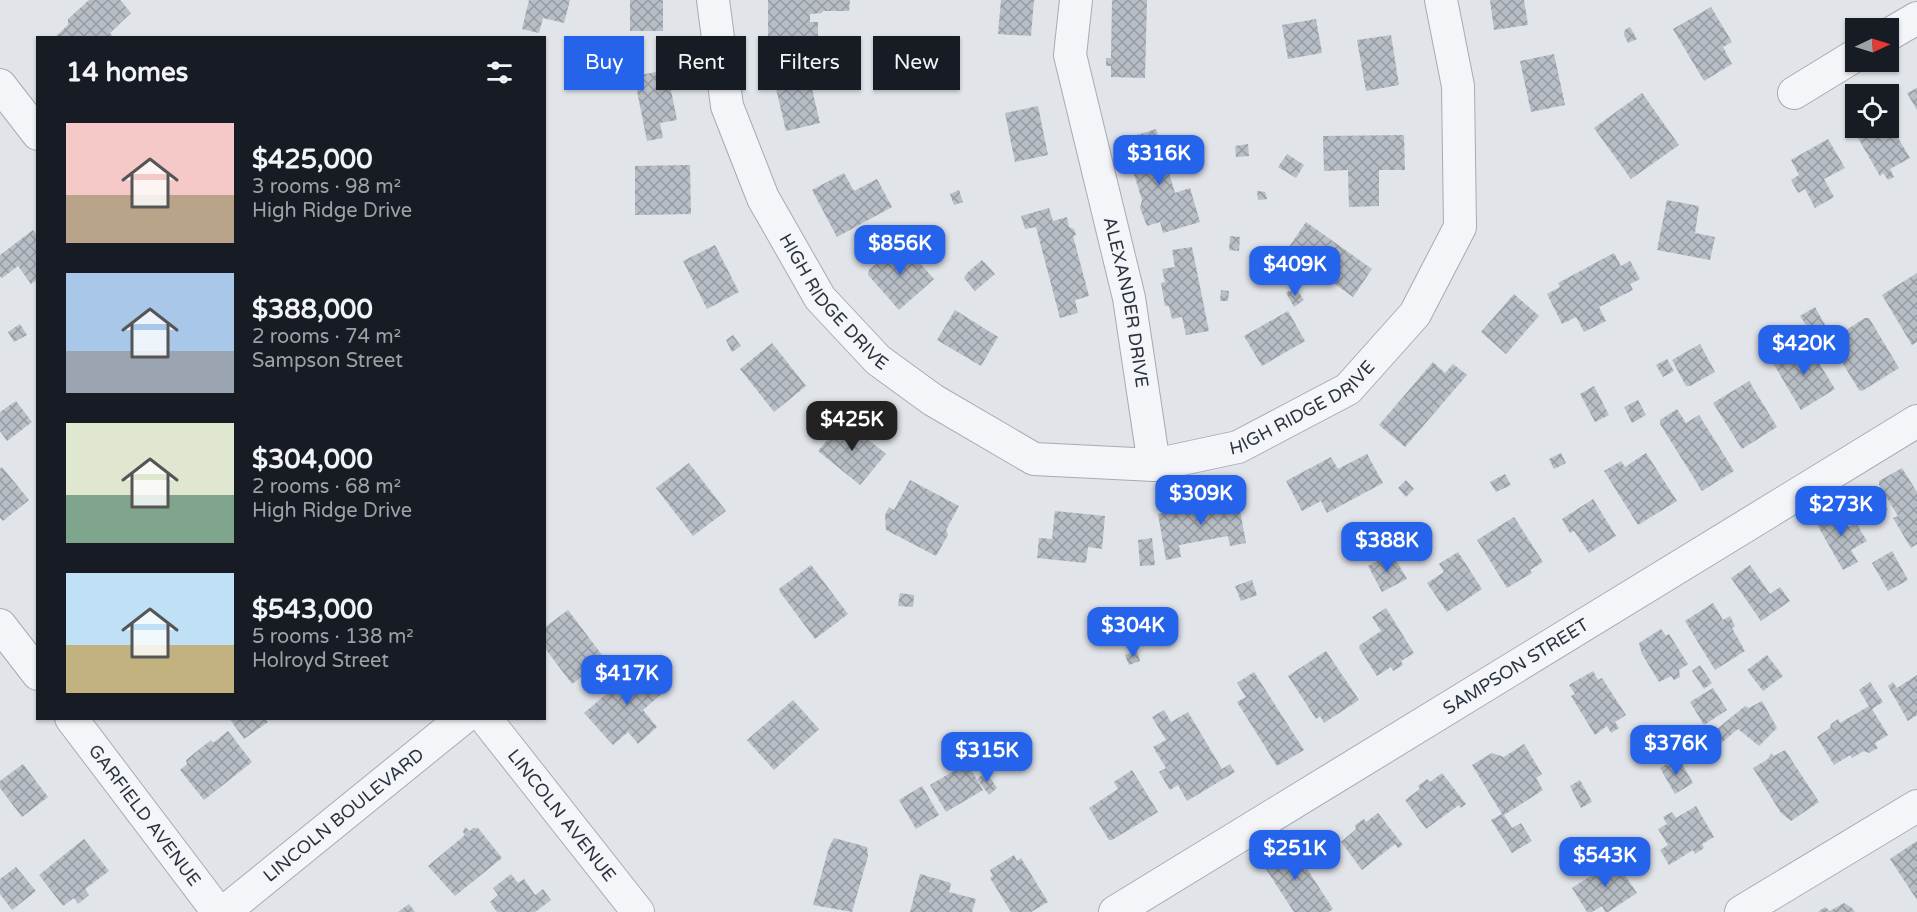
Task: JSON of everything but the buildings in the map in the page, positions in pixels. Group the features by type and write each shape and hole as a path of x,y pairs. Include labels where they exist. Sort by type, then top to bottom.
{"street":[{"name":"HIGH RIDGE DRIVE","path":"713,0 727,106 763,198 820,298 878,360 933,400 1034,459 1154,465 1238,447 1348,389 1415,314 1460,227 1458,86 1441,0"},
{"name":"ALEXANDER DRIVE","path":"1076,0 1070,55 1129,298 1154,465"},
{"path":"1899,29 1917,18"},
{"path":"1794,93 1845,62"},
{"path":"0,85 36,131"},
{"name":"SAMPSON STREET","path":"1115,912 1917,422"},
{"path":"0,625 36,671"},
{"name":"GARFIELD AVENUE","path":"73,720 218,912"},
{"name":"LINCOLN BOULEVARD","path":"224,912 461,720"},
{"name":"LINCOLN AVENUE","path":"487,720 644,910"},
{"path":"1741,912 1917,806"}]}
